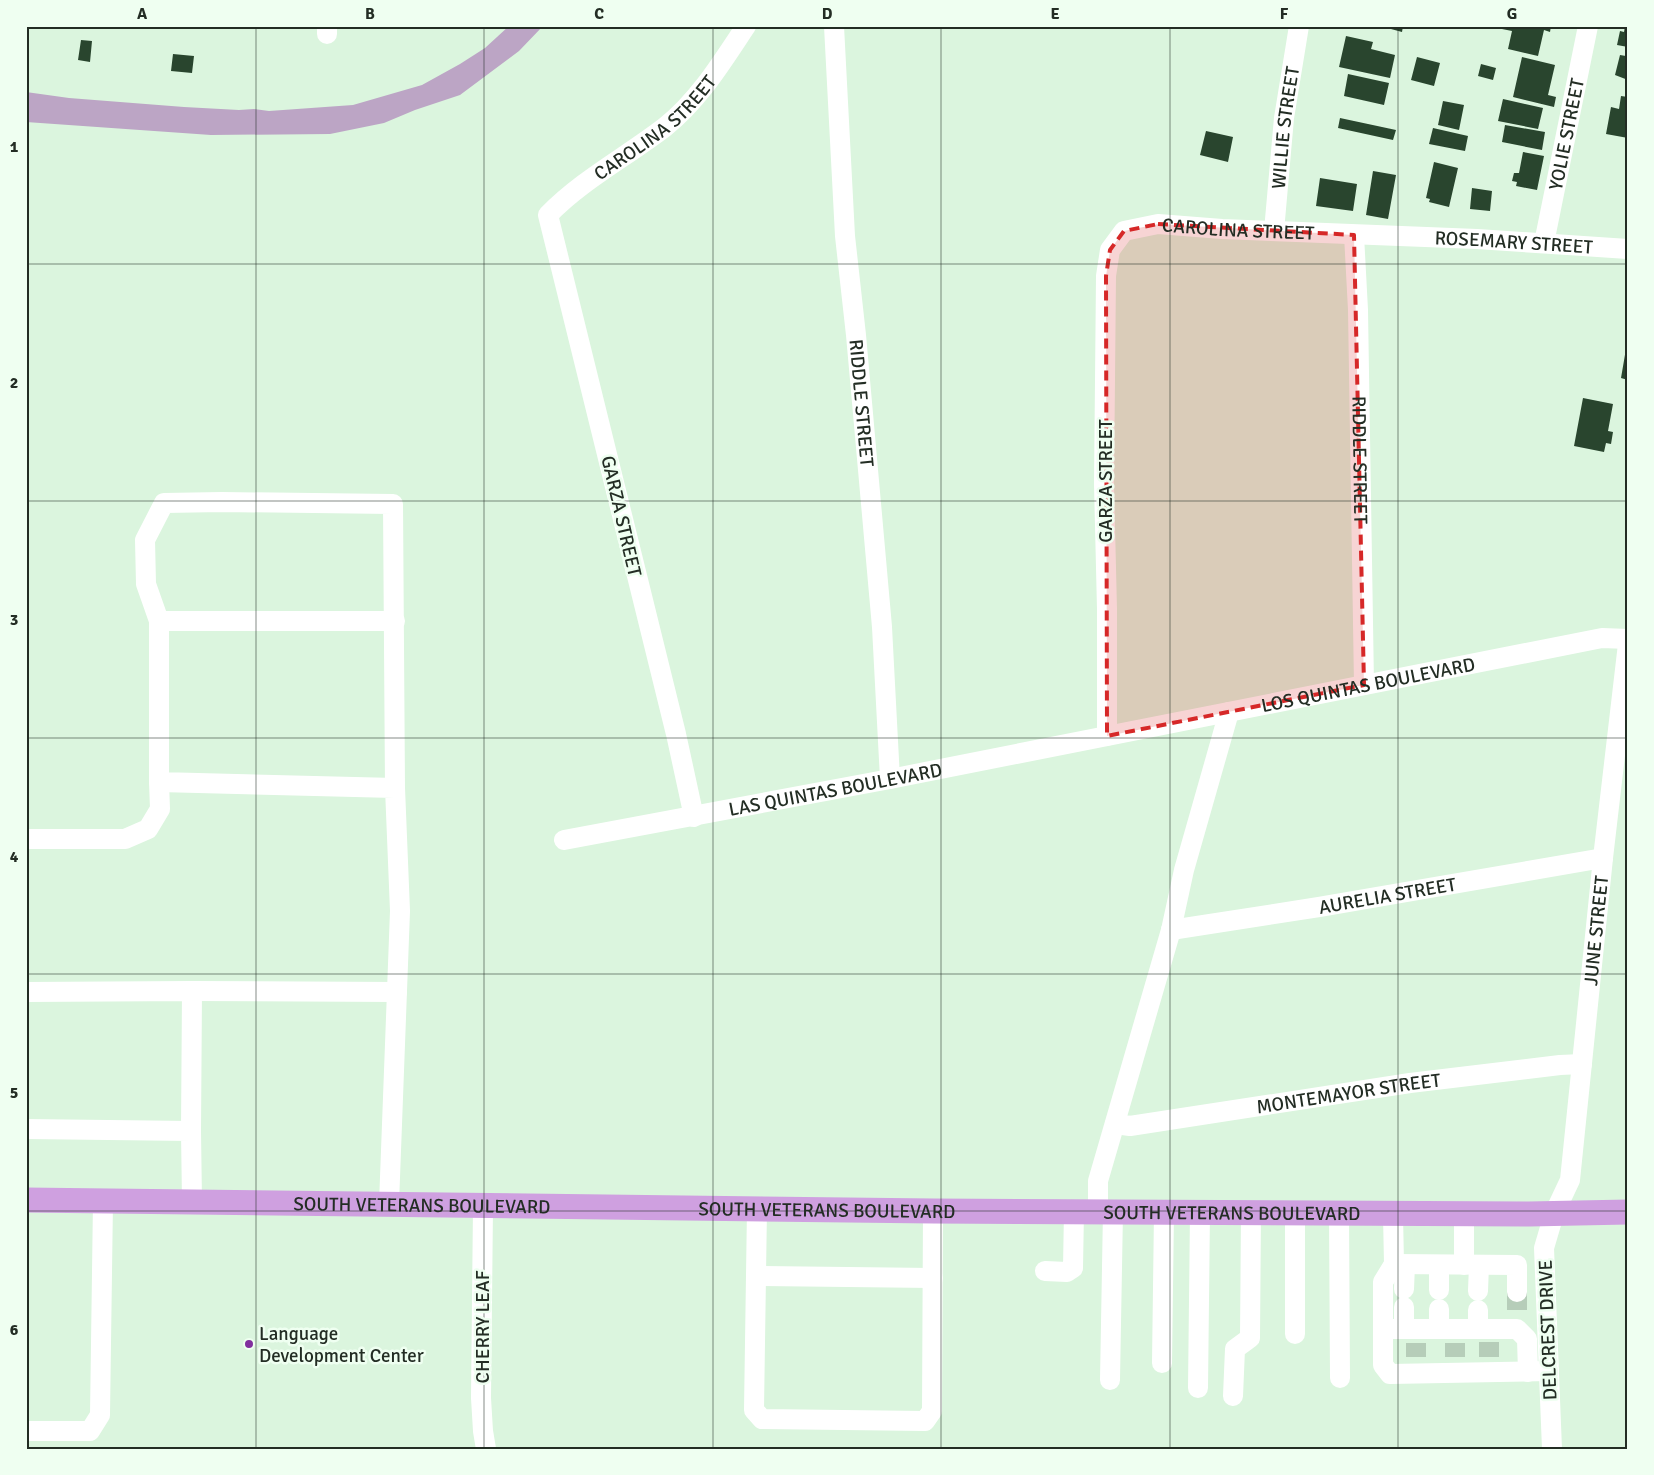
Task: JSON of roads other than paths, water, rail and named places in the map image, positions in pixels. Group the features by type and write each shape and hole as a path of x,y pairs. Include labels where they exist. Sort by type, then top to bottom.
{"main road":[{"name":"SOUTH VETERANS BOULEVARD","path":"26,1200 933,1211 1392,1214 1628,1212"}],"street":[{"name":"CAROLINA STREET","path":"548,215 566,197 666,126 690,105 746,26"},
{"name":"RIDDLE STREET","path":"834,26 845,236 856,335 882,627 890,779"},
{"name":"WILLIE STREET","path":"1274,231 1284,118 1299,26"},
{"name":"YOLIE STREET","path":"1544,243 1588,26"},
{"name":"GARZA STREET","path":"548,215 676,734 694,817"},
{"name":"CAROLINA STREET","path":"1124,231 1158,224 1401,236"},
{"name":"GARZA STREET","path":"1107,736 1107,609 1104,484 1106,276 1110,250 1124,231"},
{"name":"RIDDLE STREET","path":"1354,235 1358,310 1364,685"},
{"name":"ROSEMARY STREET","path":"1401,236 1628,249"},
{"path":"26,839 125,839 148,829 160,809 159,621 146,584 145,540 164,503 394,504 394,788 400,911 390,1204"},
{"path":"159,621 394,621"},
{"name":"LOS QUINTAS BOULEVARD","path":"1107,736 1602,638 1628,639"},
{"name":"JUNE STREET","path":"1554,1214 1570,1180 1603,858 1628,644"},
{"path":"1110,1380 1095,1211 1098,1181 1171,930 1184,870 1229,712"},
{"name":"LAS QUINTAS BOULEVARD","path":"564,840 694,817 1107,736"},
{"path":"159,782 394,788"},
{"name":"AURELIA STREET","path":"1171,930 1319,907 1603,858"},
{"path":"192,991 192,1202"},
{"path":"26,992 397,992"},
{"name":"MONTEMAYOR STREET","path":"1115,1124 1130,1126 1410,1083 1582,1064"},
{"path":"26,1129 191,1131"},
{"path":"26,1431 90,1431 100,1415 102,1201"},
{"name":"CHERRY LEAF","path":"483,1206 481,1398 486,1449"},
{"path":"757,1208 754,1410 762,1419 925,1421 932,1411 933,1211"},
{"path":"1045,1271 1067,1272 1072,1268 1095,1211"},
{"path":"1162,1363 1164,1212"},
{"path":"1198,1388 1200,1212"},
{"path":"1233,1396 1235,1349 1250,1338 1251,1212"},
{"path":"1295,1213 1295,1334"},
{"path":"1339,1213 1340,1378"},
{"path":"1392,1214 1404,1298 1414,1346"},
{"path":"1464,1214 1471,1265 1484,1333 1528,1372 1549,1371"},
{"name":"DELCREST DRIVE","path":"1552,1449 1544,1248 1554,1214"},
{"path":"1517,1310 1484,1333 1448,1333 1414,1346 1390,1374 1383,1365 1383,1282 1399,1265 1517,1265 1517,1310 1527,1339 1528,1372"},
{"path":"1439,1265 1448,1333"},
{"path":"756,1276 933,1278"},
{"path":"1383,1329 1414,1346 1448,1333 1484,1333"}],"tunnel":[{"path":"1517,1292 1517,1310"},
{"path":"1489,1342 1489,1357"},
{"path":"1416,1343 1416,1357"},
{"path":"1455,1343 1455,1357"}],"place":[{"name":"Language Development Center","path":"249,1344"}]}
